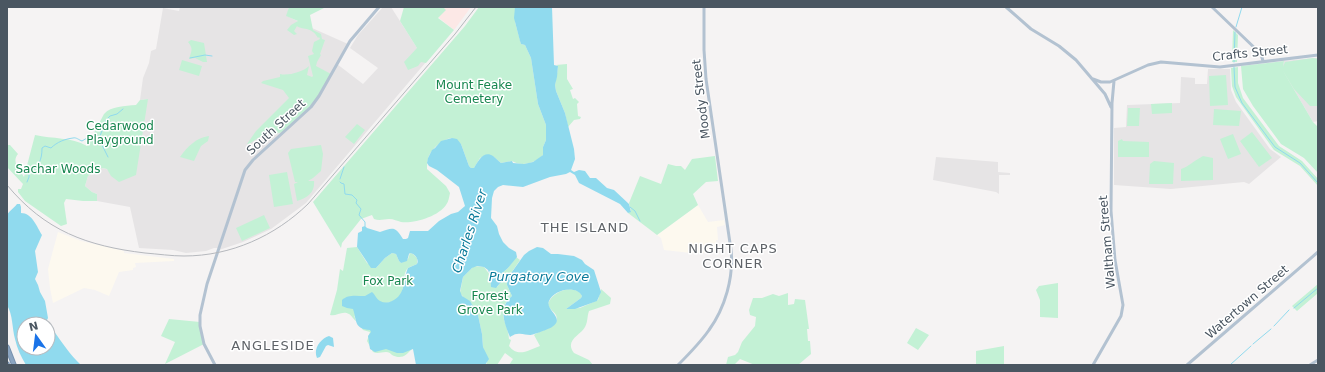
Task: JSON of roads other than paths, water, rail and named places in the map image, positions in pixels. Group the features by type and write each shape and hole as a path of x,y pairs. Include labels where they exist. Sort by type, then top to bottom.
{"highway":[{"path":"7,347 14,365"}],"main road":[{"name":"South Street","path":"215,365 204,344 200,326 200,315 207,286 243,174 253,160 311,107 319,96 350,41 379,7"},
{"name":"Moody Street","path":"678,365 710,329 720,311 727,292 732,254 706,75 704,7"},
{"name":"Waltham Street","path":"1006,7 1031,29 1058,45 1069,54 1093,79 1105,95 1112,109"},
{"path":"1212,7 1267,58"},
{"path":"1260,53 1263,61"},
{"name":"Crafts Street","path":"1093,79 1103,83 1114,81 1147,66 1161,62 1216,67 1263,61 1267,58 1318,55"},
{"name":"Waltham Street","path":"1093,365 1121,316 1123,308 1115,257 1112,225 1112,109 1114,81"},
{"name":"Watertown Street","path":"1187,365 1318,252"},
{"path":"1310,365 1318,360"}],"water":[{"name":"Charles River","path":"515,7 552,7 554,65 558,66 555,85 565,113 574,149 575,159 571,170 574,172 579,170 585,171 590,178 596,178 607,188 614,190 629,204 631,212 628,213 620,204 579,183 575,175 570,172 550,177 523,187 503,185 498,187 494,191 492,198 491,218 497,226 503,242 516,252 517,257 500,275 501,282 496,288 491,287 488,270 484,267 477,266 472,268 463,277 460,291 462,296 470,301 478,315 483,347 489,359 485,365 416,365 413,349 403,353 397,353 386,349 375,352 370,349 368,336 371,332 370,330 361,328 357,324 353,309 342,306 342,300 350,296 365,296 372,292 380,301 392,301 400,295 402,291 408,268 417,264 418,261 415,256 410,253 407,261 401,263 396,254 392,253 376,268 371,268 357,247 358,233 362,231 362,227 365,226 380,232 393,229 398,231 403,239 406,239 408,238 410,231 428,231 439,221 458,212 465,206 459,187 427,163 432,150 441,141 452,138 457,139 461,144 471,168 474,168 477,162 487,154 493,156 501,163 512,161 513,163 524,164 533,162 543,155 543,147 546,140 546,125 538,104 531,58 525,45 521,44 520,41 514,18"},
{"path":"17,204 20,204 21,213 28,215 31,218 42,235 35,251 38,272 35,279 45,301 48,316 16,316 16,342 7,305 7,215"},
{"name":"Purgatory Cove","path":"537,247 543,248 551,254 574,256 582,260 594,270 601,292 597,301 575,309 566,309 582,296 575,290 570,289 560,291 551,297 549,301 550,308 557,320 556,324 534,334 516,334 510,337 504,321 505,305 512,296 507,285 507,279 524,255"},
{"path":"56,334 81,365 26,365 21,356 56,356"},
{"path":"329,336 333,338 334,347 328,345 326,346 320,357 317,358 316,351 318,345 323,339"}],"waterway":[{"path":"1236,27 1242,7"},
{"path":"1234,62 1235,32"},
{"path":"190,58 205,55 212,56"},
{"path":"1234,67 1235,87 1242,103 1275,147 1300,163 1318,183"},
{"path":"101,143 100,136 106,120 123,109"},
{"path":"27,182 29,173 39,162 42,148 45,146 51,148 64,140 76,138 82,141 92,137 101,143 108,157"},
{"path":"340,179 344,167"},
{"path":"340,182 344,184 345,194 352,195 357,200 356,203 361,209 359,215 365,222 365,226"},
{"path":"630,207 635,211 640,221"},
{"path":"1294,308 1318,288"},
{"path":"1274,326 1289,310"},
{"path":"1253,344 1271,329"},
{"path":"1230,365 1251,346"}],"railway":[{"path":"7,185 21,201 52,225 68,234 104,246 145,253 184,256 219,252 251,242 267,235 281,226 308,204 455,34 476,7"}],"district":[{"name":"THE ISLAND","path":"585,227"},
{"name":"NIGHT CAPS CORNER","path":"733,256"},
{"name":"ANGLESIDE","path":"273,345"}],"park label":[{"name":"Mount Feake Cemetery","path":"474,92"},
{"name":"Cedarwood Playground","path":"120,133"},
{"name":"Sachar Woods","path":"58,169"},
{"name":"Fox Park","path":"388,281"},
{"name":"Forest Grove Park","path":"490,303"}]}
